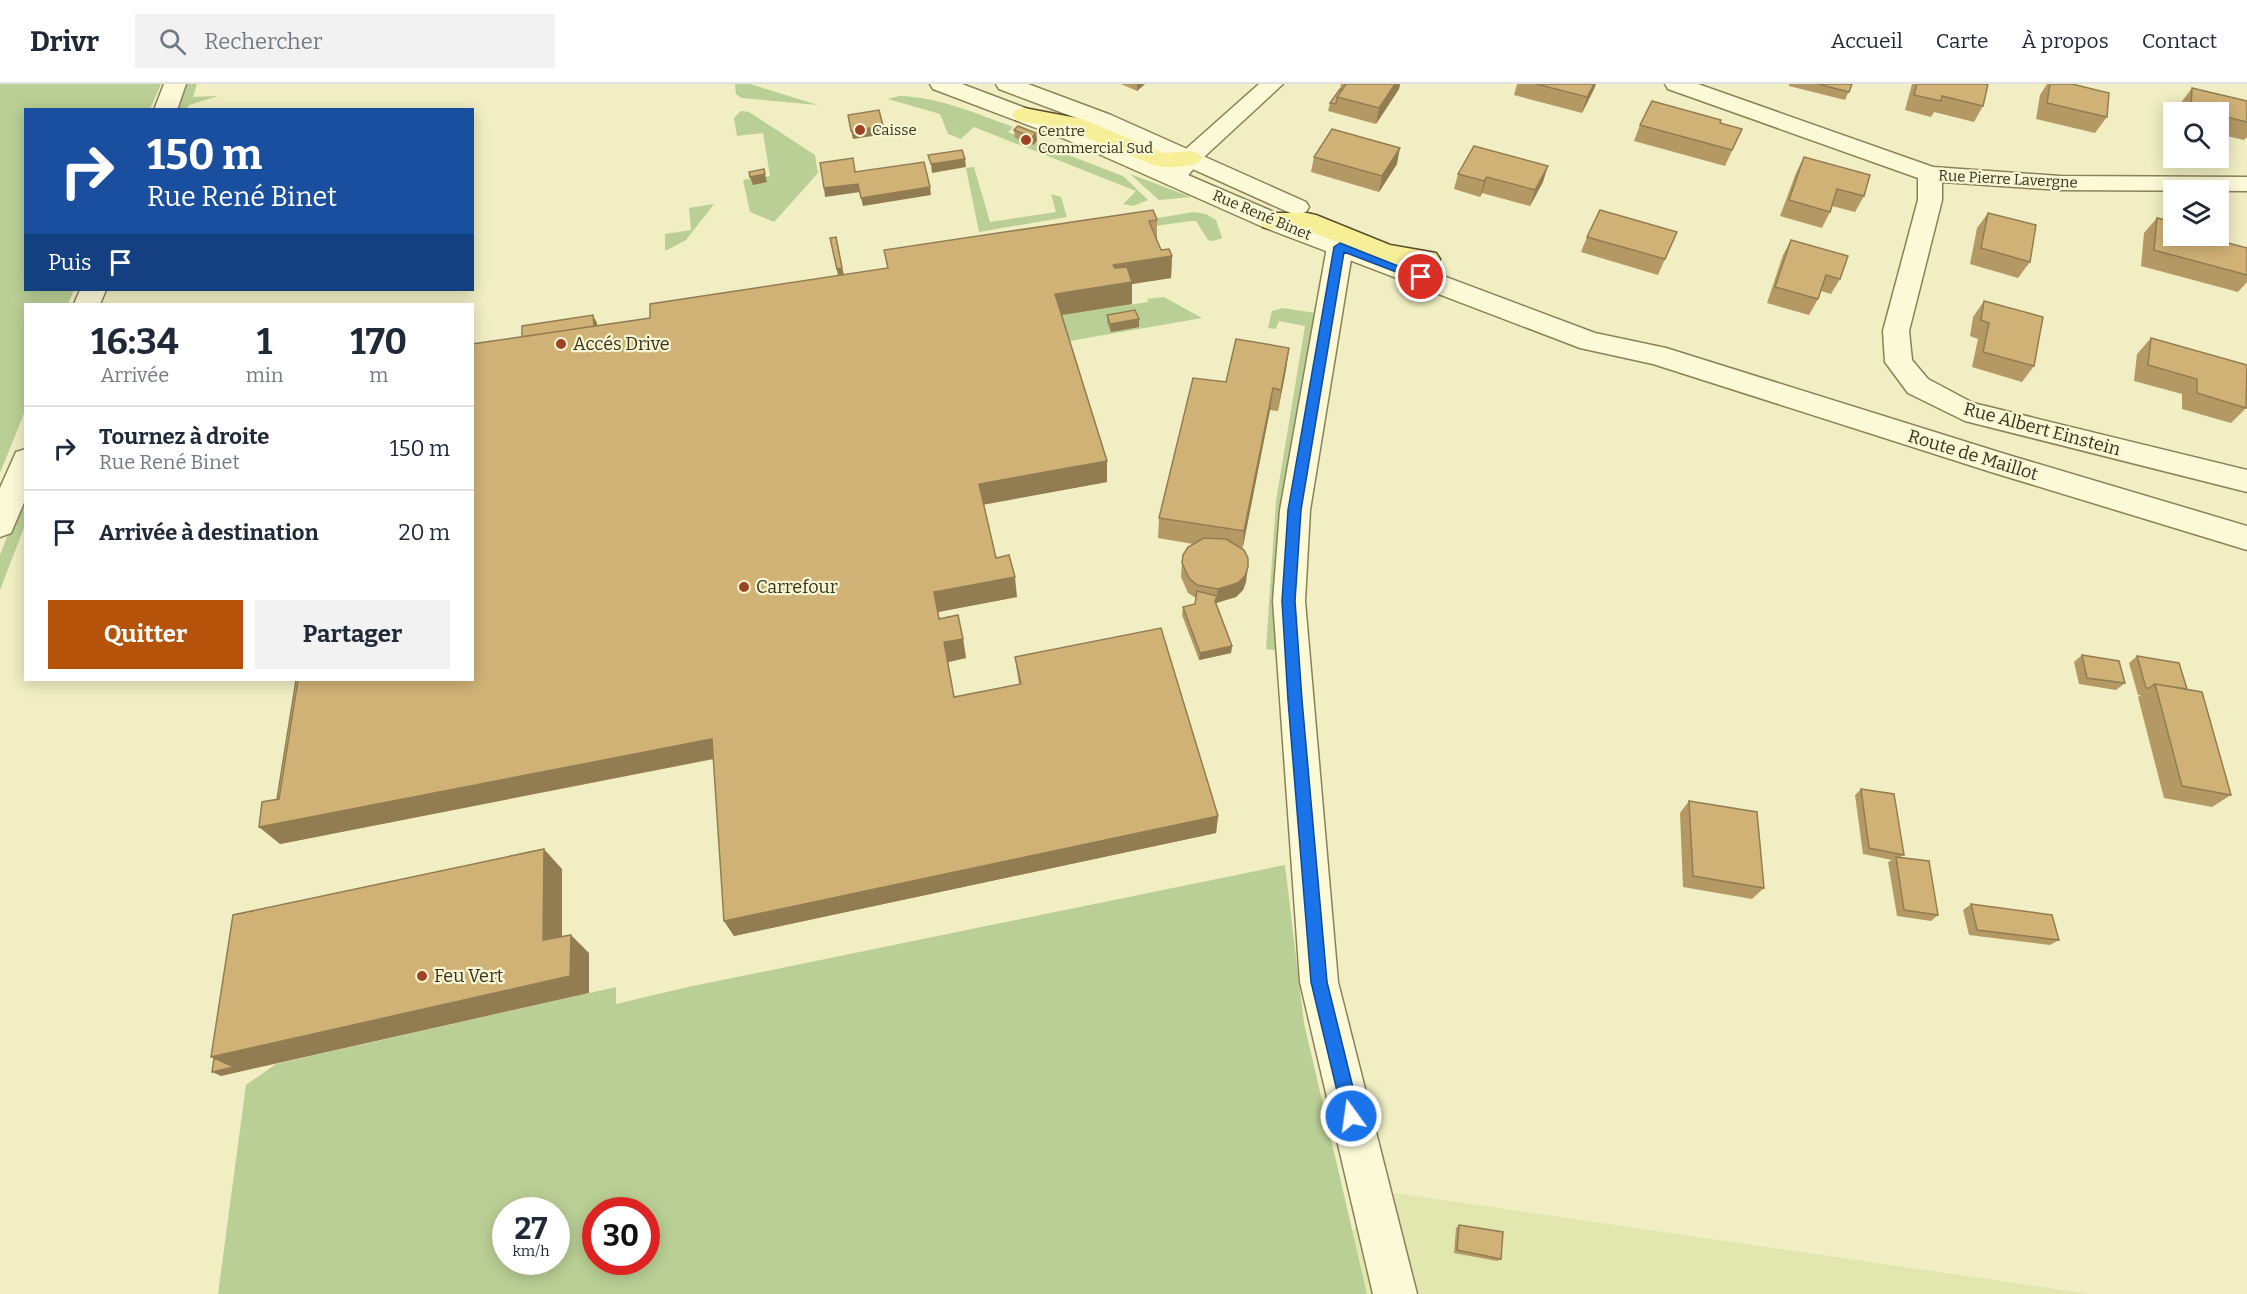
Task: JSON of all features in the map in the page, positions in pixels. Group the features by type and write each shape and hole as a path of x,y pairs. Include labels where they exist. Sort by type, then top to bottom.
{"main road":[{"path":"1272,221 1306,221 1347,244 1385,253 1427,259"}],"street":[{"path":"166,108 175,84"},
{"name":"Rue René Binet","path":"1007,84 1103,120 1272,221"},
{"path":"1182,167 1272,84"},
{"name":"Rue Pierre Lavergne","path":"1676,84 1930,174 2060,183 2247,184"},
{"path":"931,86 1250,217 1272,221"},
{"name":"Rue René Binet","path":"931,86 1182,167 1586,321 1656,355"},
{"name":"Rue Albert Einstein","path":"1930,174 1930,200 1896,331 1899,362 1917,386 1965,411 2247,481"},
{"path":"1347,244 1295,510 1289,601 1319,982 1395,1294"},
{"name":"Rue René Binet","path":"1347,244 1590,341 1656,355 1700,370"},
{"name":"Route de Maillot","path":"1700,370 2012,468 2247,538"},
{"path":"0,525 24,465"}],"green space":[{"path":"0,84 161,84 150,108 24,108 24,291 74,291 68,303 24,303 24,413 0,473"},
{"path":"184,84 197,84 193,97 218,96 189,105 188,108 175,108"},
{"path":"735,84 750,84 818,105 741,98 736,94"},
{"path":"899,96 943,103 1013,127 1008,132 1123,176 1148,200 1133,206 1123,204 1136,191 974,127 961,139 948,134 940,114 888,99"},
{"path":"741,111 749,112 815,155 818,173 774,222 750,212 743,180 770,176 763,133 737,136 734,118"},
{"path":"974,167 990,222 1056,212 1051,194 1061,197 1067,217 979,232 966,168"},
{"path":"1130,174 1191,197 1159,200"},
{"path":"714,204 686,240 665,251 665,234 691,230 689,208"},
{"path":"1194,212 1206,214 1216,220 1222,238 1208,240 1196,221 1061,239 1060,234"},
{"path":"1164,297 1202,318 1064,342 1056,316 1148,302 1147,299"},
{"path":"1282,308 1316,313 1283,503 1275,650 1266,649 1276,501 1305,326 1279,321 1276,329 1268,328 1272,311"},
{"path":"24,493 24,528 0,590 0,555"},
{"path":"1285,865 1304,1023 1367,1294 218,1294 246,1085 276,1064 616,987 616,1004 688,987"},
{"path":"1395,1193 2090,1294 1367,1294 1351,1232"}],"building":[{"path":"1346,84 1395,84 1379,108 1337,97"},
{"path":"1536,84 1594,84 1587,97"},
{"path":"1818,84 1852,84 1849,92"},
{"path":"1917,84 1988,84 1983,106 1942,96 1941,101 1914,95"},
{"path":"2050,84 2072,84 2109,93 2107,117 2047,103"},
{"path":"2192,88 2247,101 2247,122 2229,118 2229,102 2191,102"},
{"path":"1340,89 1342,90 1337,97 1336,104 1330,103"},
{"path":"1652,101 1721,120 1720,123 1742,129 1732,150 1640,125"},
{"path":"879,110 883,126 851,131 848,115"},
{"path":"1018,126 1036,133 1032,137 1014,130"},
{"path":"1332,129 1400,148 1382,176 1314,157"},
{"path":"1474,146 1548,166 1535,190 1487,177 1484,181 1458,174"},
{"path":"962,150 965,159 931,164 928,155"},
{"path":"1804,157 1870,175 1864,196 1837,189 1830,212 1789,200"},
{"path":"853,158 855,172 924,162 930,187 861,198 858,184 824,188 820,163"},
{"path":"764,169 765,174 750,177 749,172"},
{"name":"Carrefour","path":"1153,210 1157,220 1149,221 1161,250 1169,249 1172,256 1113,265 1115,268 1127,267 1132,282 1055,294 1107,461 979,484 996,558 1009,555 1015,577 934,592 939,619 958,615 963,639 944,642 954,697 1021,684 1015,657 1161,628 1218,816 724,921 712,739 259,827 262,802 279,799 298,681 474,681 474,344 650,318 650,304 888,268 884,250"},
{"path":"1600,210 1677,232 1665,259 1587,237"},
{"path":"1988,213 2036,225 2030,262 1981,248"},
{"path":"2157,218 2163,219 2163,246 2229,246 2229,243 2247,248 2247,275 2154,250"},
{"path":"836,237 842,268 837,269 830,238"},
{"path":"1791,240 1848,256 1840,279 1826,275 1818,299 1775,287"},
{"path":"1984,301 2043,317 2034,366 1983,352 1989,323 1981,320"},
{"path":"1135,310 1139,319 1110,324 1107,315"},
{"path":"593,315 594,326 522,337 522,326"},
{"path":"2151,338 2247,365 2246,408 2197,393 2197,379 2148,365"},
{"path":"1236,339 1289,348 1281,390 1273,388 1244,531 1159,518 1193,378 1226,382"},
{"path":"1204,538 1226,539 1244,550 1248,558 1248,567 1245,576 1238,583 1218,589 1197,585 1189,578 1182,563 1183,555 1188,547"},
{"path":"1197,591 1217,596 1215,601 1232,646 1200,653 1183,607 1195,604"},
{"path":"2082,655 2119,661 2125,683 2087,678"},
{"path":"2137,656 2179,663 2187,689 2155,684 2146,688"},
{"path":"296,681 298,681 279,799 277,799"},
{"path":"2155,684 2202,692 2231,795 2182,786"},
{"path":"1861,789 1894,794 1904,855 1869,848"},
{"path":"1689,801 1757,812 1764,888 1693,876"},
{"name":"Feu Vert","path":"544,849 543,940 571,935 570,976 211,1057 233,915"},
{"path":"1896,857 1929,861 1938,915 1904,910"},
{"path":"1971,904 2052,915 2059,940 1977,930"},
{"path":"214,1058 234,1067 212,1072"},
{"path":"1459,1225 1503,1232 1501,1259 1457,1250"}],"place":[{"name":"Caisse","path":"860,130"},
{"name":"Centre Commercial Sud","path":"1026,140"},
{"name":"Accés Drive","path":"561,344"},
{"name":"Carrefour","path":"744,587"},
{"name":"Feu Vert","path":"422,976"}],"route":[{"path":"1351,1116 1319,982 1289,601 1295,510 1340,247 1421,277"}]}
